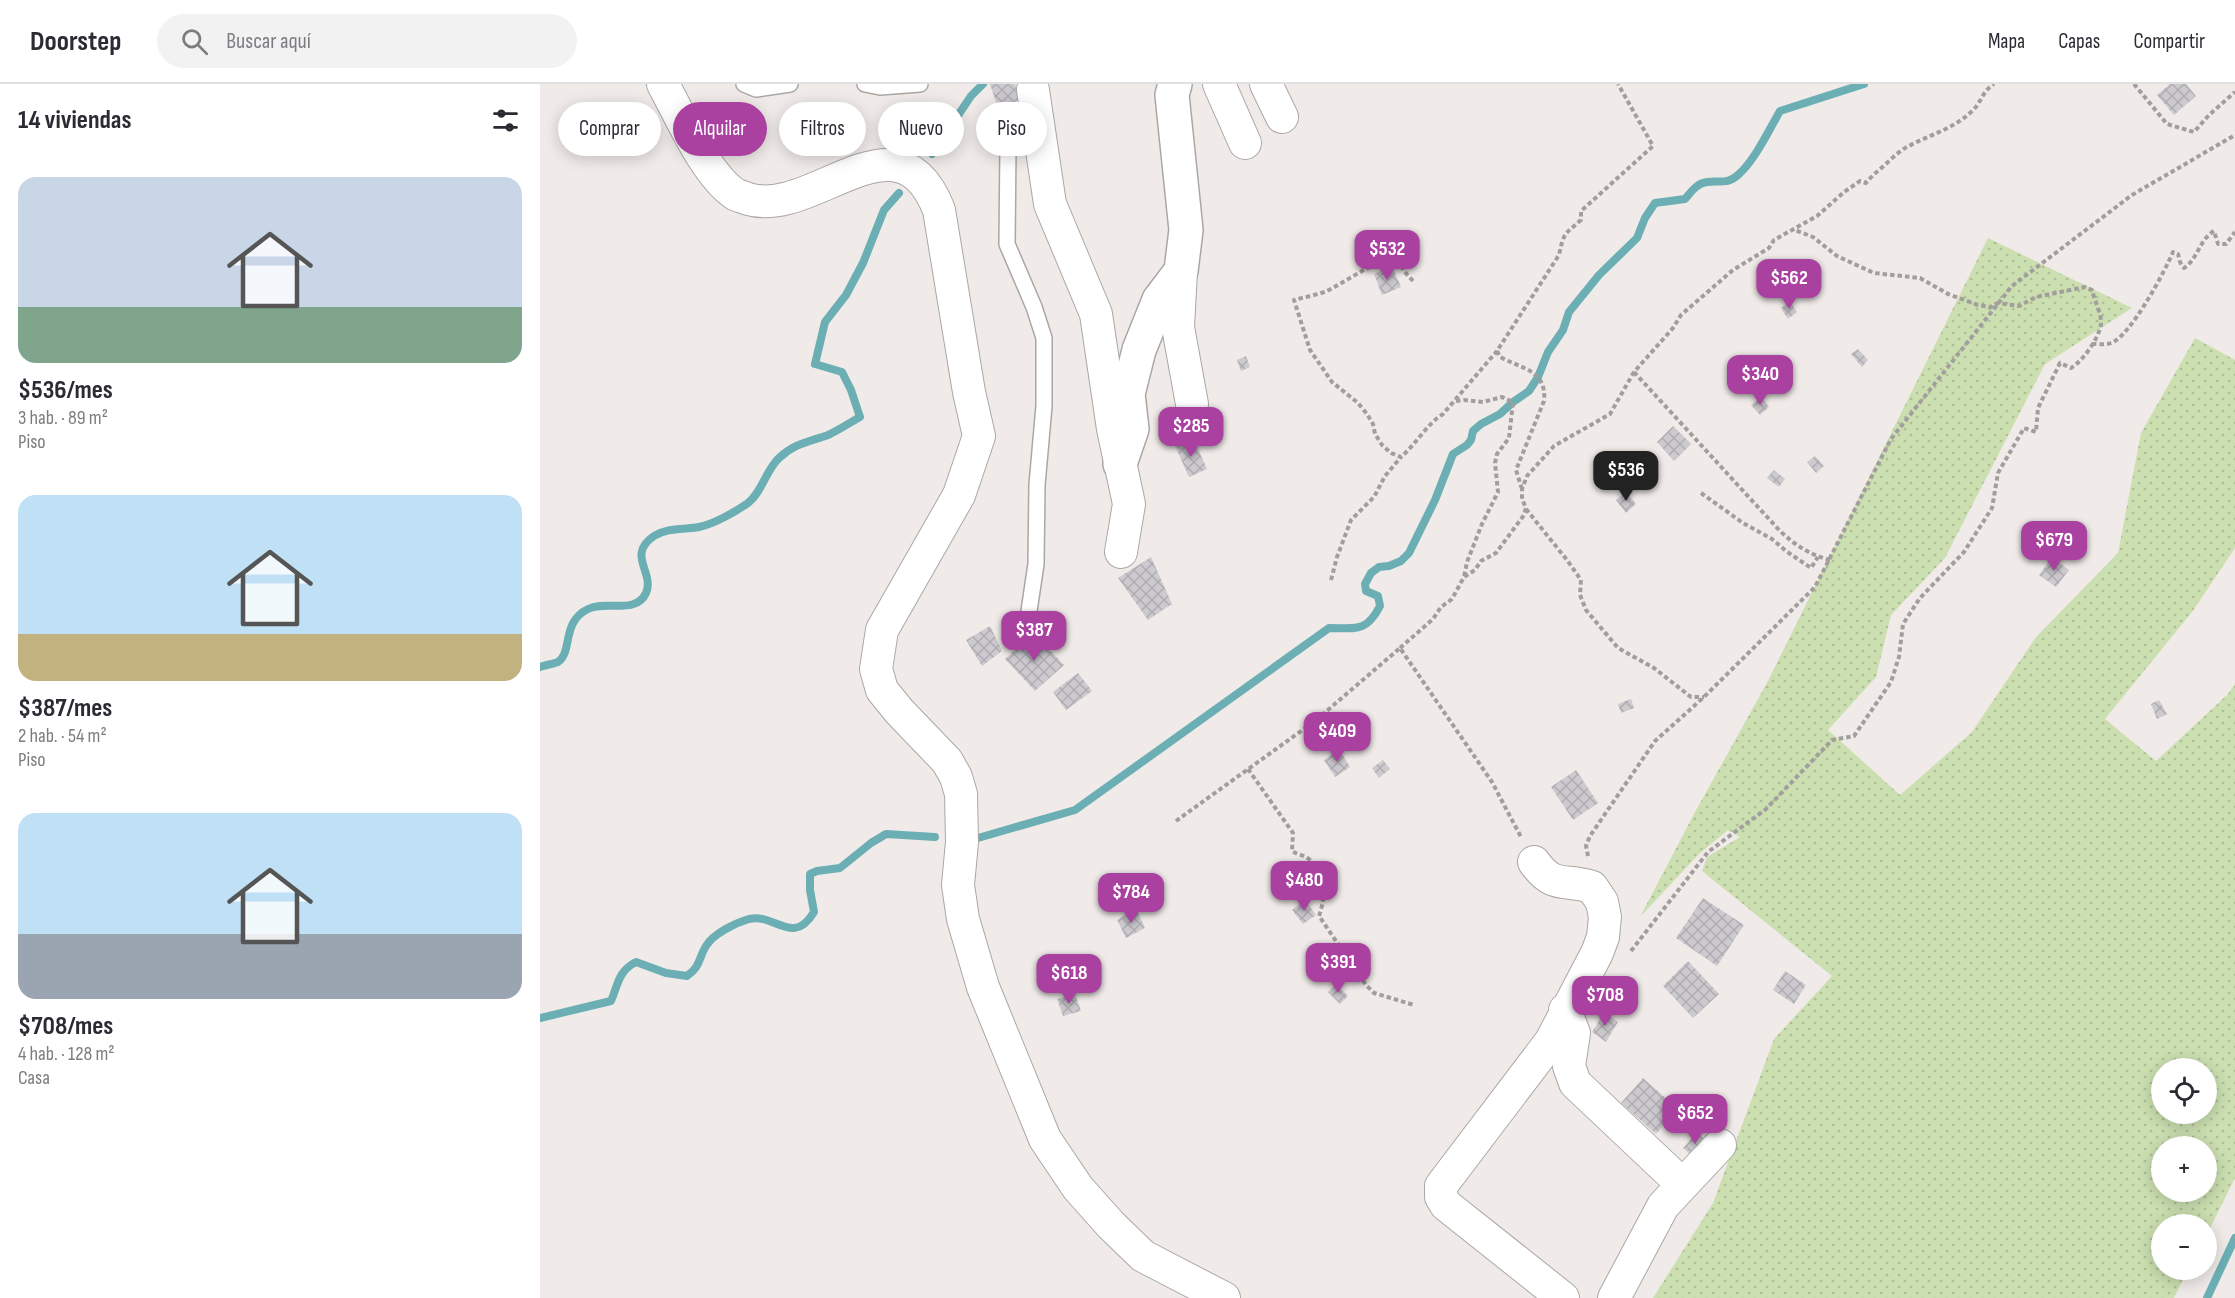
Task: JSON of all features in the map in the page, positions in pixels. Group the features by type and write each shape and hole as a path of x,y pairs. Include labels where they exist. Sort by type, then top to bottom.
{"street":[{"path":"663,84 707,166 735,195 757,201 772,202 802,193 869,166 895,166 911,170 933,194 939,210 969,392 979,436 959,495 882,630 876,669 882,690 947,761 956,777 961,794 963,842 958,885 963,919 983,987 1045,1139 1078,1188 1143,1256 1224,1298"},
{"path":"1175,84 1172,95 1186,230 1180,271 1178,327 1192,404"},
{"path":"1219,84 1245,143"},
{"path":"1266,84 1282,117"},
{"path":"1034,87 1050,204 1096,314 1113,429 1129,504 1121,552"},
{"path":"1120,464 1132,429 1128,394 1139,350 1159,300 1180,271"},
{"path":"1534,862 1543,875 1551,880 1592,886 1602,902 1605,917 1603,937 1551,1041 1441,1186 1441,1197 1446,1205 1563,1298"},
{"path":"1565,1010 1574,1033 1569,1066 1575,1083 1682,1184"},
{"path":"1614,1298 1663,1206 1720,1145"}],"lane":[{"path":"744,84 756,89 790,84"},
{"path":"865,84 880,87 920,84"},
{"path":"1025,638 1036,564 1037,485 1044,406 1044,338 1006,243 1008,144 1028,106 1034,87"}],"path":[{"path":"1331,580 1337,556 1351,520 1374,497 1385,476 1401,457 1434,420 1455,401 1497,351 1559,255 1567,230 1581,220 1581,211 1653,146 1618,84"},
{"path":"1522,489 1527,476 1554,446 1610,414 1634,372 1681,315 1733,270 1769,248 1774,240 1817,216 1844,192 1860,182 1866,183 1903,149 1943,131 1965,117 1973,111 1987,88 1994,84"},
{"path":"2134,84 2168,124 2194,132 2235,92"},
{"path":"1592,886 1594,877 1586,846 1590,836 1655,741 1704,697 1815,587 1891,439 2012,286 2132,195 2235,135"},
{"path":"1628,956 1708,852 1766,809 1832,740 1854,736 1891,682 1899,657 1903,624 1920,598 1964,552 1992,508 1998,473 2024,428 2036,432 2037,408 2060,363 2071,368 2081,362 2101,323 2092,290 2085,287 2036,297 2019,306 1998,303 1991,306 1978,305 1948,294 1920,278 1874,273 1837,256 1813,237 1795,230"},
{"path":"2092,344 2111,343 2123,335 2151,293 2173,252 2178,254 2184,268 2192,263 2207,235 2214,231 2218,244 2226,244 2235,232"},
{"path":"1401,457 1382,445 1367,414 1358,403 1332,382 1310,350 1294,300 1326,291 1362,269 1387,259 1401,257 1403,270 1413,281"},
{"path":"1497,351 1500,357 1532,372 1541,380 1545,389 1544,401 1516,470 1522,489 1522,500 1526,508 1581,580 1580,595 1586,610 1618,648 1654,668 1691,697 1704,697"},
{"path":"1634,372 1780,531 1794,544 1818,557 1830,560"},
{"path":"1176,821 1315,721 1433,619 1441,607 1452,599 1464,577 1467,562 1482,524 1498,492 1495,463 1497,454 1509,438 1512,402 1502,397 1483,402 1455,401"},
{"path":"1701,492 1811,568 1818,557"},
{"path":"1464,577 1481,561 1496,553 1524,515 1526,508"},
{"path":"1400,648 1492,782 1534,862"},
{"path":"1248,769 1293,833 1292,851 1307,857 1316,866 1324,882 1324,902 1319,916 1366,985 1374,993 1414,1005"}],"green space":[{"path":"1988,238 2132,308 2045,364 1945,558 1891,615 1876,677 1828,730 1900,795 1972,732 2036,637 2118,553 2141,433 2195,338 2235,360 2235,548 2192,612 2105,719 2156,761 2228,694 2235,684 2235,1178 2217,1214 2151,1214 2151,1280 2183,1280 2174,1298 1653,1298 1713,1203 1774,1039 1832,976 1702,871 1707,857 1740,837 1728,830 1699,854 1640,917 1768,681"}],"building":[{"path":"990,84 1015,84 1020,100 996,102"},
{"path":"2170,84 2186,84 2196,96 2174,115 2157,95"},
{"path":"1392,266 1401,287 1382,295 1374,274"},
{"path":"1790,302 1797,312 1788,319 1781,308"},
{"path":"1858,349 1868,360 1862,367 1851,354"},
{"path":"1246,356 1250,367 1241,371 1237,360"},
{"path":"1761,397 1769,407 1760,415 1751,405"},
{"path":"1673,426 1691,444 1674,461 1657,442"},
{"path":"1193,438 1207,469 1189,477 1175,446"},
{"path":"1815,456 1824,466 1816,473 1807,462"},
{"path":"1774,470 1785,479 1779,487 1767,478"},
{"path":"1626,492 1636,504 1626,513 1616,500"},
{"path":"1151,557 1172,604 1148,620 1118,578"},
{"path":"2052,557 2069,570 2056,587 2039,575"},
{"path":"990,626 1002,651 982,666 966,640"},
{"path":"1033,632 1064,665 1035,691 1005,659"},
{"path":"1078,673 1092,691 1066,710 1053,692"},
{"path":"1631,699 1634,708 1621,713 1618,704"},
{"path":"2159,700 2167,714 2157,719 2151,704"},
{"path":"1339,749 1350,767 1335,777 1324,760"},
{"path":"1383,760 1390,769 1379,778 1372,768"},
{"path":"1576,770 1598,803 1573,820 1551,787"},
{"path":"1703,898 1744,925 1717,966 1676,938"},
{"path":"1305,900 1316,915 1303,924 1292,910"},
{"path":"1136,909 1145,928 1126,938 1117,920"},
{"path":"1688,961 1719,994 1693,1018 1663,986"},
{"path":"1785,971 1806,985 1794,1004 1773,990"},
{"path":"1336,984 1348,996 1340,1004 1328,992"},
{"path":"1075,994 1081,1011 1063,1016 1057,999"},
{"path":"1604,1013 1618,1022 1606,1042 1592,1032"},
{"path":"1643,1078 1678,1109 1656,1134 1621,1103"},
{"path":"1697,1133 1708,1142 1694,1158 1683,1148"}],"waterway":[{"path":"964,106 983,84"},
{"path":"978,838 1075,810 1329,628 1359,627 1370,621 1380,606 1378,596 1366,591 1365,584 1371,573 1379,567 1401,561 1409,553 1435,500 1453,454 1467,445 1473,431 1481,424 1500,414 1529,391 1538,377 1548,352 1563,330 1569,312 1599,275 1637,238 1645,218 1655,203 1685,199 1700,184 1734,178 1756,153 1780,111 1864,84"},
{"path":"540,667 558,662 565,651 574,621 588,609 635,604 641,600 648,586 642,550 654,536 670,530 705,525 731,514 753,498 775,463 785,453 828,435 860,417 842,372 815,364 825,322 846,295 863,263 884,210 899,193"},
{"path":"540,1018 611,1001 622,974 636,962 666,973 687,976 697,966 703,951 714,937 743,921 758,918 791,928 799,927 814,912 810,874 840,868 886,834 935,837"},
{"path":"2207,1298 2235,1238"}]}
